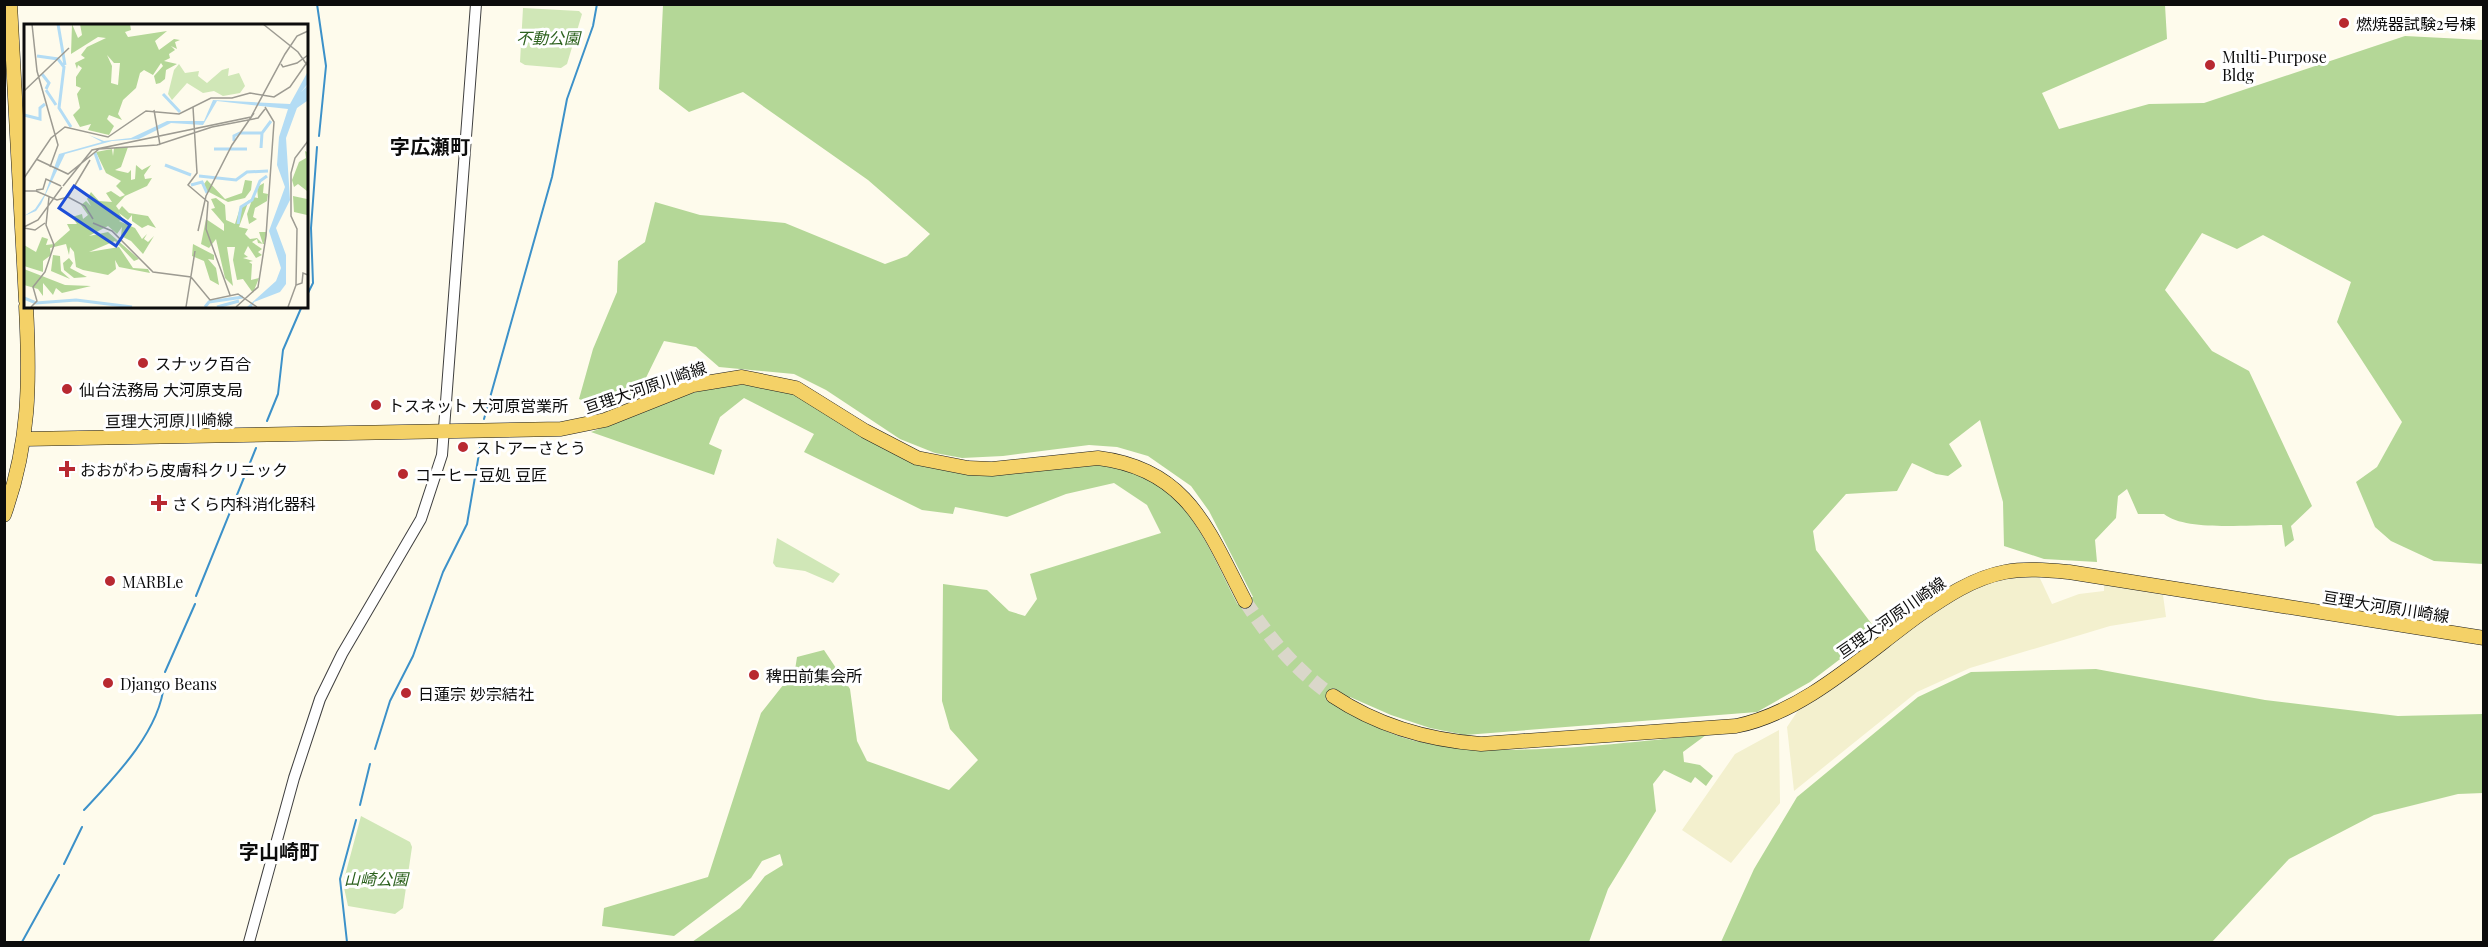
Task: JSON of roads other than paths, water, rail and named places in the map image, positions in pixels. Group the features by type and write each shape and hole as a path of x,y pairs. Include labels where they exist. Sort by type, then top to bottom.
{"main road":[{"path":"10,4 11,137 24,279"},
{"path":"4,515 25,439 29,396 26,308"},
{"name":"亘理大河原川崎線","path":"25,439 561,429 605,420 693,385 742,377 796,388 866,431 916,458 968,468 992,469 1098,458 1133,465 1148,471 1165,480 1192,505 1245,601"},
{"name":"亘理大河原川崎線","path":"1333,696 1353,710 1409,733 1460,742 1519,743 1736,726 1764,718 1800,700 1957,590 2003,572 2036,569 2069,572 2484,638"}],"street":[{"path":"249,942 294,777 320,699 342,654 421,519 440,464 445,432 476,4"}],"waterway":[{"path":"317,4 326,66 319,136"},
{"path":"484,419 552,177 567,99 593,26 597,4"},
{"path":"308,293 313,283 311,228 317,147"},
{"path":"267,421 278,394 283,350 301,308"},
{"path":"375,749 390,701 413,656 443,572 467,524 481,442"},
{"path":"196,596 256,448"},
{"path":"165,672 195,604"},
{"path":"84,810 122,768 145,736 161,702 164,684"},
{"path":"360,805 370,764"},
{"path":"347,942 340,879 356,820"},
{"path":"64,864 82,827"},
{"path":"22,942 59,875"}],"tunnel":[{"path":"1245,601 1295,665 1333,696"}],"place":[{"name":"燃焼器試験2号棟","path":"2344,23"},
{"name":"Multi-Purpose Bldg","path":"2210,65"},
{"name":"スナック百合","path":"143,363"},
{"name":"仙台法務局 大河原支局","path":"67,389"},
{"name":"トスネット 大河原営業所","path":"376,405"},
{"name":"ストアーさとう","path":"463,447"},
{"name":"おおがわら皮膚科クリニック","path":"67,469"},
{"name":"コーヒー豆処 豆匠","path":"403,474"},
{"name":"さくら内科消化器科","path":"159,503"},
{"name":"MARBLe","path":"110,581"},
{"name":"稗田前集会所","path":"754,675"},
{"name":"Django Beans","path":"108,683"},
{"name":"日蓮宗 妙宗結社","path":"406,693"}],"district":[{"name":"字広瀬町","path":"430,145"},
{"name":"字山崎町","path":"279,850"}],"park label":[{"name":"不動公園","path":"548,37"},
{"name":"山崎公園","path":"376,878"}]}
